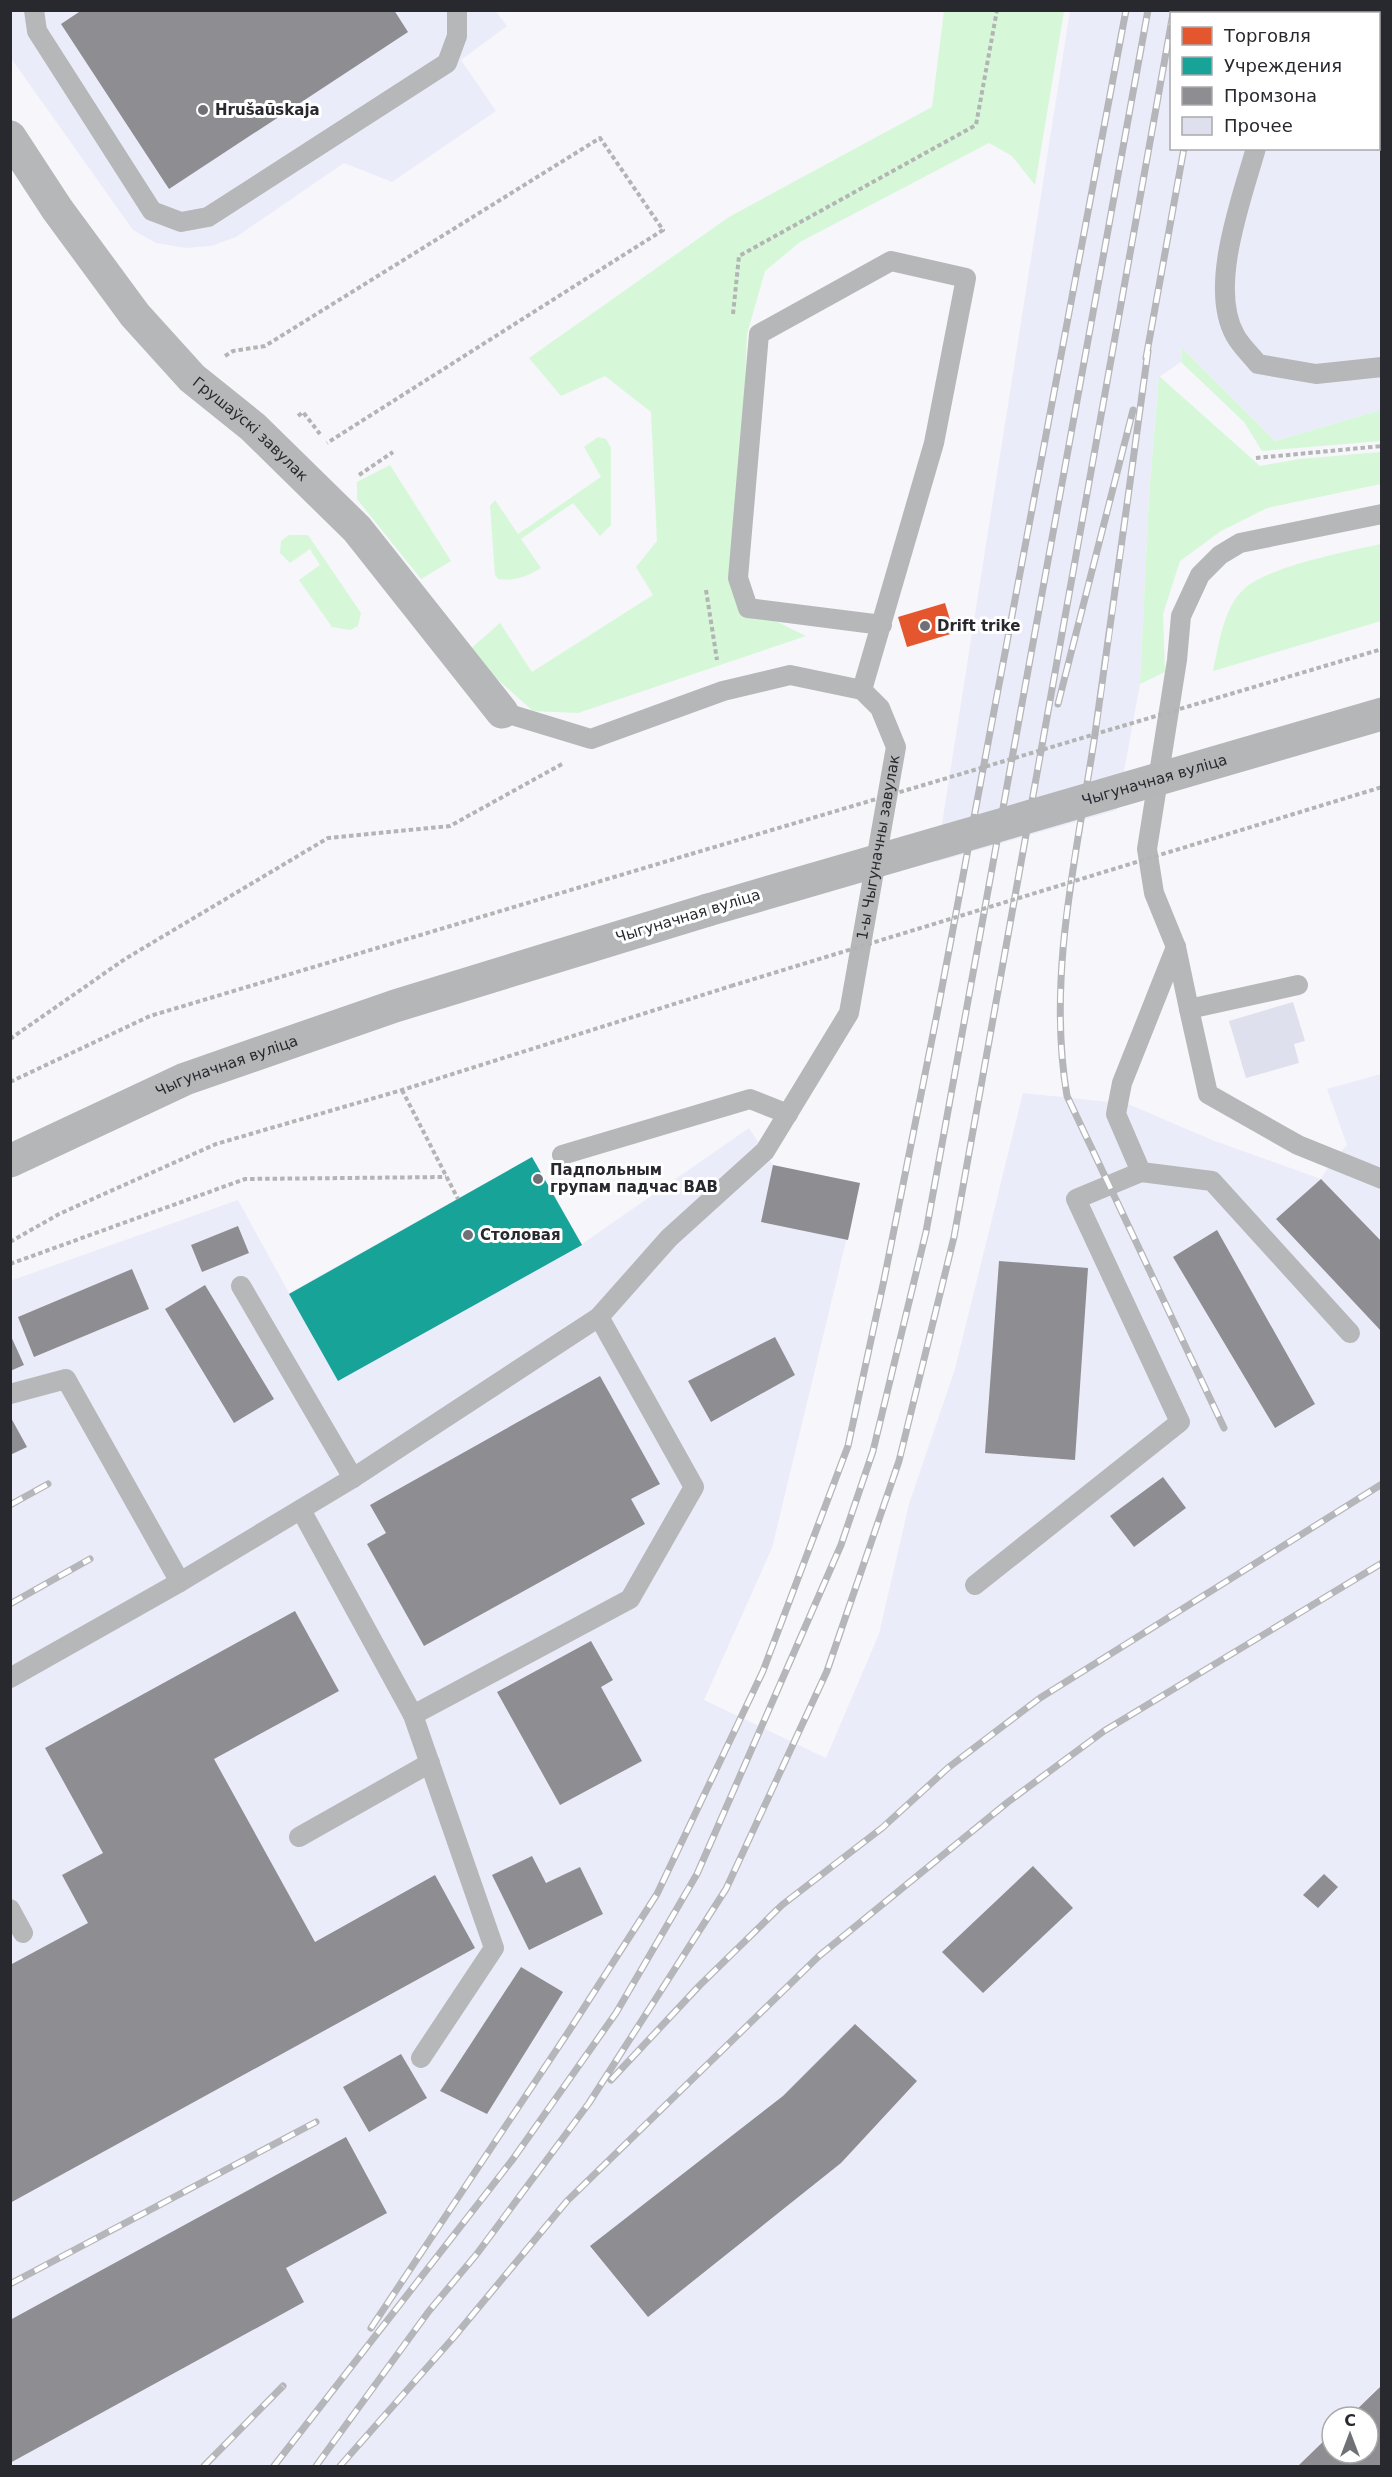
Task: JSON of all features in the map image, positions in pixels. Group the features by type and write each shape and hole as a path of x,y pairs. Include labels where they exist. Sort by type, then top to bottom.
{"main road":[{"name":"Чыгуначная вуліца","path":"10,1161 185,1079 395,1006 708,910 1382,714"}],"street":[{"name":"Грушаўскі завулак","path":"10,138 57,209 135,315 192,378 253,427 357,529 502,712"}],"lane":[{"path":"34,10 37,31 152,211 181,222 208,217 447,63 457,36 457,10"},
{"path":"1255,150 1224,270 1226,306 1234,335 1258,364 1316,374 1382,367"},
{"path":"502,712 591,739 723,691 790,675 862,690 882,625 934,443 966,278 891,261 759,334 738,578 748,608 882,625"},
{"path":"1382,514 1240,543 1220,555 1200,575 1189,595 1182,616 1147,849 1154,893 1176,947 1208,1094 1298,1145 1382,1179"},
{"name":"1-ы Чыгуначны завулак","path":"10,1678 180,1582 301,1510 599,1317 669,1238 765,1151 849,1013 896,747 880,708 862,690"},
{"path":"1141,1172 1116,1114 1122,1083 1176,947"},
{"path":"1189,1009 1298,985"},
{"path":"562,1155 750,1099 788,1114"},
{"path":"975,1585 1180,1422 1076,1199 1141,1172 1212,1181 1350,1333"},
{"path":"241,1286 353,1478"},
{"path":"413,1715 630,1599 694,1487 599,1317"},
{"path":"10,1394 66,1379 180,1582"},
{"path":"301,1510 413,1715 494,1948 421,2058"},
{"path":"298,1837 430,1763"},
{"path":"10,1909 23,1933"}],"path":[{"path":"192,378 233,351 265,346 600,138 663,230 327,443 303,412 296,418"},
{"path":"1256,458 1382,446"},
{"path":"358,476 393,452"},
{"path":"10,1082 150,1016 1382,649"},
{"path":"10,1039 125,959 328,838 450,826 562,764 591,739"},
{"path":"10,1242 59,1214 216,1144 402,1090 731,986 1382,787"},
{"path":"402,1090 458,1199"},
{"path":"10,1264 244,1179 446,1177"}],"shaded area":[{"path":"495,10 507,26 461,60 496,111 392,182 344,163 236,237 211,246 186,248 156,243 133,230 10,55 10,11"},
{"path":"1070,11 1381,11 1381,410 1275,441 1182,348 1181,362 1159,377 1149,496 1140,684 1117,810 936,862"},
{"path":"1381,1074 1381,2385 1361,2405 1320,2405 1320,2445 1298,2466 11,2466 10,1281 238,1200 289,1293 532,1157 582,1244 749,1128 773,1165 860,1183 772,1548 704,1700 826,1758 879,1634 909,1504 955,1369 1023,1093 1128,1104 1212,1140 1321,1179 1333,1160 1347,1145 1327,1089"}],"green space":[{"path":"944,11 1064,11 1035,185 1012,156 989,143 800,242 765,271 747,334 737,576 759,613 806,636 578,713 533,711 467,652 500,623 532,672 653,595 636,567 657,541 651,412 605,376 561,396 529,358 729,217 932,107"},
{"path":"1182,348 1275,441 1381,410 1381,441 1262,451 1244,422 1181,362"},
{"path":"1159,376 1260,466 1299,459 1381,452 1381,484 1267,508 1221,531 1180,561 1163,614 1165,672 1140,684 1149,496"},
{"path":"598,437 606,439 611,448 611,525 600,536 573,503 521,539 541,568 521,578 498,579 495,575 490,506 495,500 518,534 601,477 584,447"},
{"path":"390,465 451,561 421,579 357,499 357,482"},
{"path":"289,535 308,535 361,613 358,626 350,630 332,627 299,580 320,565 310,549 290,563 280,553 281,541"},
{"path":"1381,544 1381,621 1213,671 1226,617 1243,590 1269,574 1288,567"}],"building: Торговля":[{"path":"945,603 954,633 907,647 898,617"}],"building: Учреждения":[{"path":"532,1157 582,1245 338,1381 289,1294"}],"building: Промзона":[{"name":"Hrušaŭskaja","path":"82,10 394,10 408,32 169,189 61,24"},
{"path":"773,1165 860,1183 848,1240 761,1222"},
{"path":"1321,1179 1382,1242 1382,1332 1276,1219"},
{"path":"238,1226 249,1253 202,1272 191,1245"},
{"path":"1217,1230 1315,1404 1275,1428 1173,1257"},
{"path":"999,1261 1088,1268 1075,1460 985,1453"},
{"path":"132,1269 149,1309 34,1357 18,1317"},
{"path":"205,1285 274,1399 234,1423 165,1309"},
{"path":"10,1334 24,1365 10,1371"},
{"path":"775,1337 795,1375 711,1422 688,1381"},
{"path":"600,1376 660,1484 631,1499 645,1524 424,1646 367,1544 386,1533 370,1505"},
{"path":"10,1416 27,1447 10,1455"},
{"path":"1163,1477 1186,1508 1134,1547 1110,1516"},
{"path":"295,1611 339,1691 214,1759 315,1942 435,1875 475,1948 10,2203 10,1965 88,1923 62,1875 103,1853 45,1748"},
{"path":"591,1641 613,1680 601,1687 642,1761 560,1805 497,1692"},
{"path":"532,1856 546,1883 580,1867 603,1914 529,1950 492,1875"},
{"path":"1033,1866 1073,1908 983,1993 942,1952"},
{"path":"1324,1874 1338,1887 1318,1908 1303,1895"},
{"path":"521,1967 563,1992 487,2114 440,2091"},
{"path":"855,2024 917,2081 841,2163 648,2317 590,2246 783,2096"},
{"path":"401,2054 427,2098 369,2132 343,2087"},
{"path":"346,2137 387,2213 286,2268 304,2302 10,2463 10,2320"},
{"path":"1382,2385 1382,2466 1298,2466 1320,2445 1320,2465 1380,2465 1380,2405 1361,2405"}],"building: Прочее":[{"path":"1293,1002 1305,1041 1294,1044 1299,1063 1246,1078 1229,1021"}],"railway":[{"path":"371,2328 569,2031 657,1894 763,1671 848,1446 937,1014 1126,10"},
{"path":"274,2466 513,2159 616,2013 697,1874 841,1545 873,1451 926,1232 1148,10"},
{"path":"316,2466 429,2311 476,2255 589,2103 726,1889 827,1671 899,1461 954,1237 1170,30"},
{"path":"1146,358 1184,150"},
{"path":"1148,351 1094,741 1066,918 1060,1007 1062,1052 1067,1096 1224,1428"},
{"path":"1058,704 1133,410"},
{"path":"10,1505 48,1484"},
{"path":"611,2080 700,1985 782,1905 882,1828 949,1767 1040,1698 1382,1484"},
{"path":"10,1604 90,1559"},
{"path":"340,2466 454,2337 567,2201 819,1956 1008,1802 1104,1731 1382,1563"},
{"path":"10,2284 316,2122"},
{"path":"204,2466 283,2386"}],"place":[{"name":"Hrušaŭskaja","path":"203,110"},
{"name":"Drift trike","path":"925,626"},
{"name":"Падпольным групам падчас ВАВ","path":"538,1179"},
{"name":"Столовая","path":"468,1235"}]}
